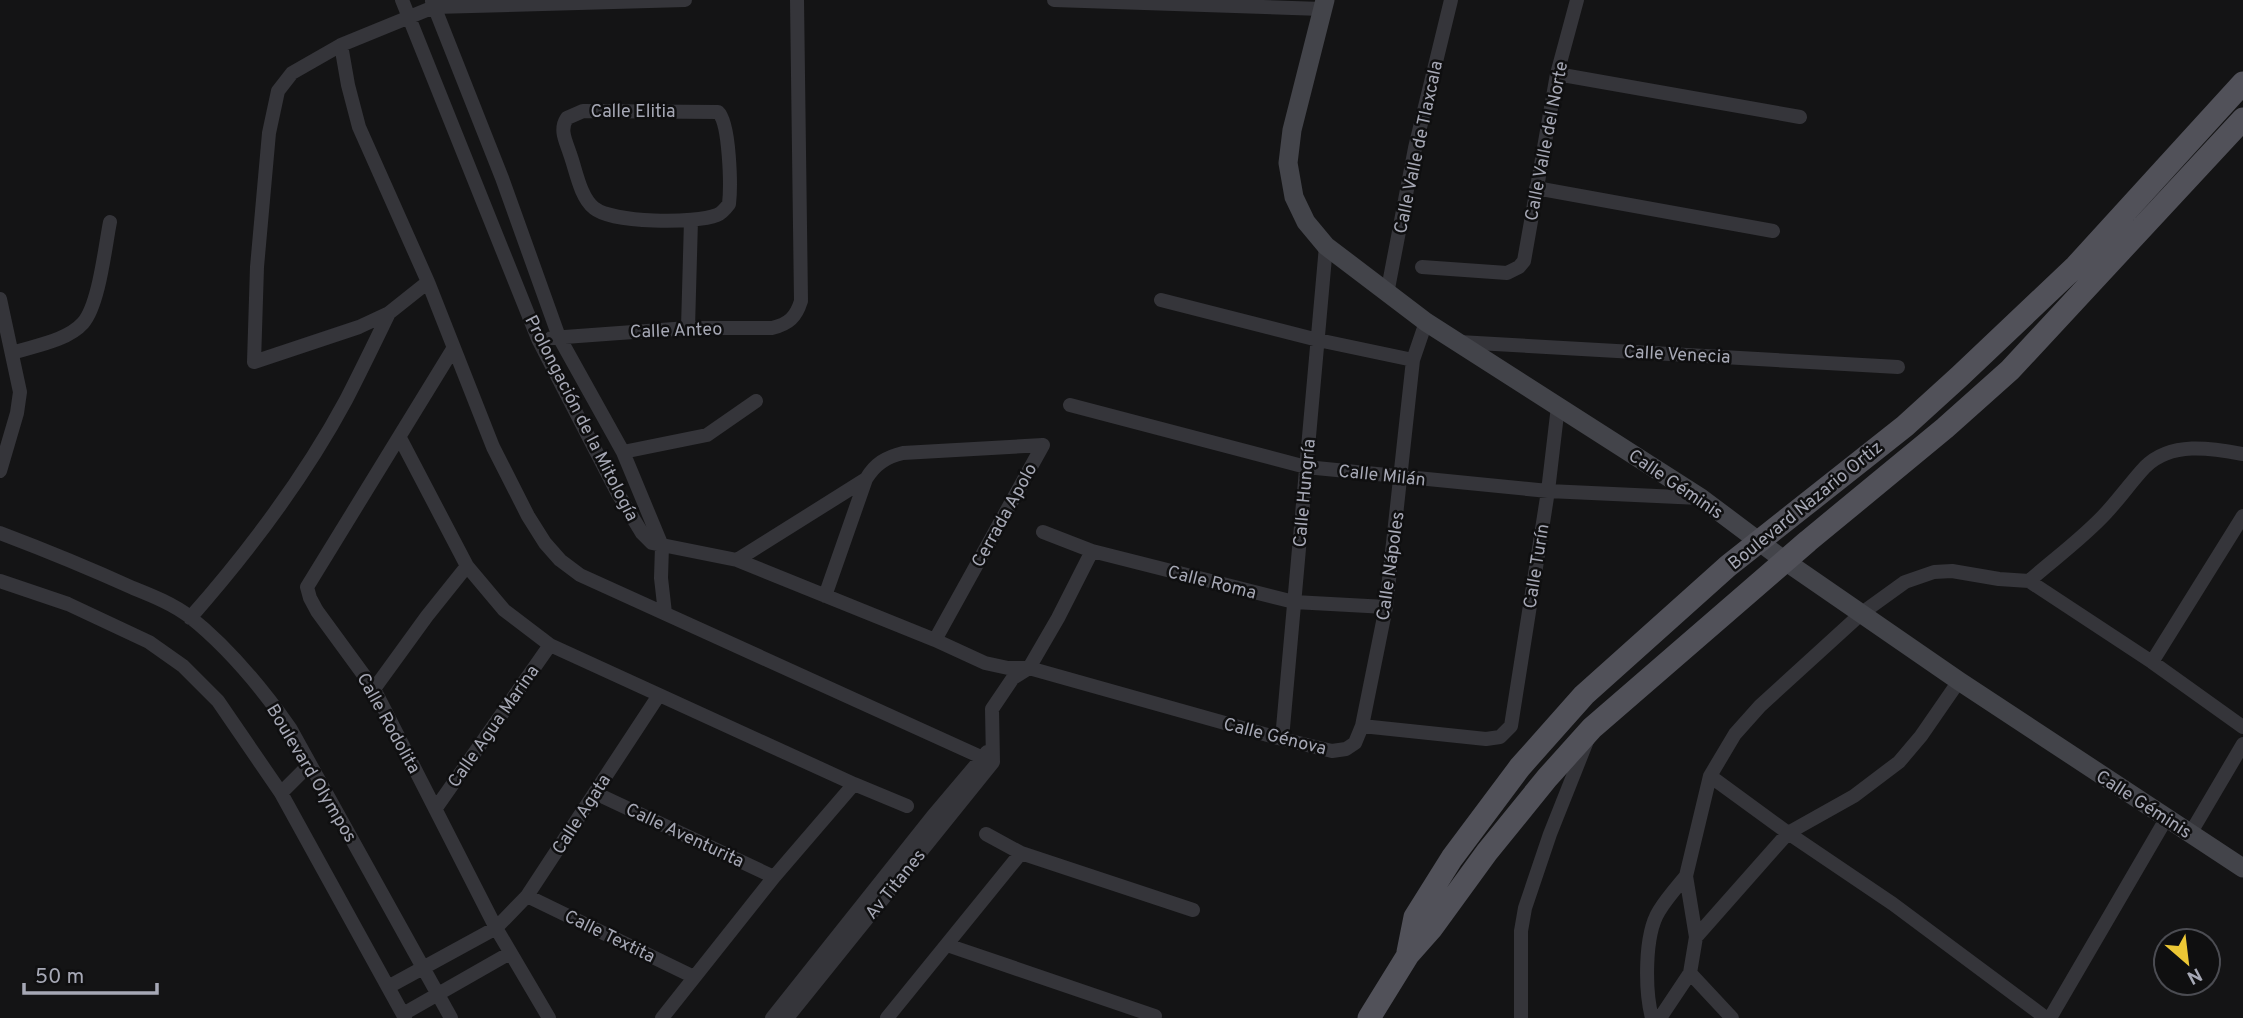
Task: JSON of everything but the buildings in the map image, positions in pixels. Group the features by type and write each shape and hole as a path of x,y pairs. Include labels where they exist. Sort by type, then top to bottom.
{"main road":[{"name":"Boulevard Nazario Ortiz","path":"1408,955 1415,917 1452,858 1520,767 1584,695 1643,640 1759,541 1905,426 2033,308 2076,266 2243,83"},
{"name":"Boulevard Nazario Ortiz","path":"1369,1018 1408,955 1431,929 1487,852 1592,728 2010,370 2243,119"}],"street":[{"name":"Prolongación de la Mitología","path":"402,0 538,339 628,511 642,533 652,543 662,546"},
{"path":"428,282 389,313 359,327 254,362 257,267 273,108 278,91 292,73 341,45 433,3 685,0"},
{"name":"Calle Anteo","path":"538,339 688,328 772,328 783,326 797,314 801,301 797,0"},
{"path":"1054,0 1324,4"},
{"name":"Calle Valle de Tlaxcala","path":"1387,293 1415,148 1451,0"},
{"name":"Calle Valle del Norte","path":"1422,267 1507,273 1524,261 1557,74 1577,0"},
{"name":"Prolongación de la Mitología","path":"433,3 502,178 559,337 623,452 662,546"},
{"name":"Calle Géminis","path":"1324,4 1292,130 1288,163 1294,197 1306,222 1326,246 1426,322 1701,498 1785,561 1959,681 2243,868"},
{"path":"341,45 359,127 428,282 493,447 528,516 545,543 560,560 580,575 981,757"},
{"path":"1557,74 1800,117"},
{"name":"Calle Elitia","path":"583,111 712,111 722,115 726,128 729,204 717,215 691,220 626,218 604,214 591,206 562,130 567,118 583,111"},
{"path":"1536,188 1773,231"},
{"path":"688,328 691,220"},
{"path":"12,353 64,336 82,324 96,292 110,222"},
{"name":"Calle Hungría","path":"1282,739 1326,246"},
{"path":"0,299 20,392 17,413 4,441 0,471"},
{"path":"1161,300 1318,340 1413,360"},
{"path":"190,618 261,531 292,487 345,401 389,313"},
{"name":"Calle Nápoles","path":"1362,726 1386,607 1413,360 1426,322"},
{"name":"Calle Venecia","path":"1456,342 1898,367"},
{"name":"Calle Rodolita","path":"453,349 307,587 317,611 374,689 496,928 549,1018"},
{"path":"623,452 707,435 756,401"},
{"name":"Calle Milán","path":"1070,405 1306,467 1548,491 1701,498"},
{"name":"Calle Turín","path":"1362,726 1486,740 1500,737 1511,726 1548,491 1558,406"},
{"path":"400,438 467,566 503,610 550,645 907,806"},
{"name":"Cerrada Apolo","path":"825,596 866,479 882,460 903,453 1043,445 935,640"},
{"path":"2029,581 2105,515 2155,459 2189,448 2243,454"},
{"name":"Cerrada Apolo","path":"737,561 866,479"},
{"path":"2152,662 2243,516"},
{"name":"Calle Roma","path":"1044,532 1091,551 1294,602 1386,607"},
{"name":"Boulevard Olympos","path":"0,533 87,566 172,605 236,660 263,690 290,728 451,1018"},
{"path":"665,613 661,578 662,546 737,561 935,640"},
{"path":"993,748 992,709 1013,678 1029,668 1058,618 1091,551"},
{"path":"374,689 467,566"},
{"path":"1660,1018 1690,973 1696,937 1686,876 1710,776 1735,734 1760,706 1862,612 1906,582 1934,572 1952,571 2029,581 2152,662 2243,727"},
{"path":"0,581 68,604 149,642 183,666 218,701 281,793 404,1016 510,953"},
{"name":"Calle Génova","path":"935,640 985,663 1008,668 1029,668 1332,751 1346,749 1354,743 1362,726"},
{"name":"Calle Agua Marina","path":"436,808 550,645"},
{"path":"1696,937 1788,833 1854,796 1880,779 1899,762 1922,736 1959,681"},
{"name":"Calle Agata","path":"388,987 496,928 527,896 659,695"},
{"path":"1521,1018 1521,931 1525,908 1550,834 1592,728"},
{"path":"2190,834 2243,744"},
{"name":"Av Titanes","path":"772,1018 981,757 993,748"},
{"name":"Av Titanes","path":"787,1018 993,762 993,748"},
{"path":"281,793 310,764"},
{"path":"1710,776 1893,904 2048,1018 2166,819"},
{"path":"663,1018 774,877 854,784"},
{"name":"Calle Aventurita","path":"595,793 774,877"},
{"path":"986,834 1021,853 1193,910"},
{"path":"887,1018 1021,853"},
{"path":"1652,1018 1647,998 1651,938 1658,913 1686,876"},
{"name":"Calle Textita","path":"527,896 694,977"},
{"path":"947,945 1155,1016"},
{"path":"1690,973 1732,1018"}]}
